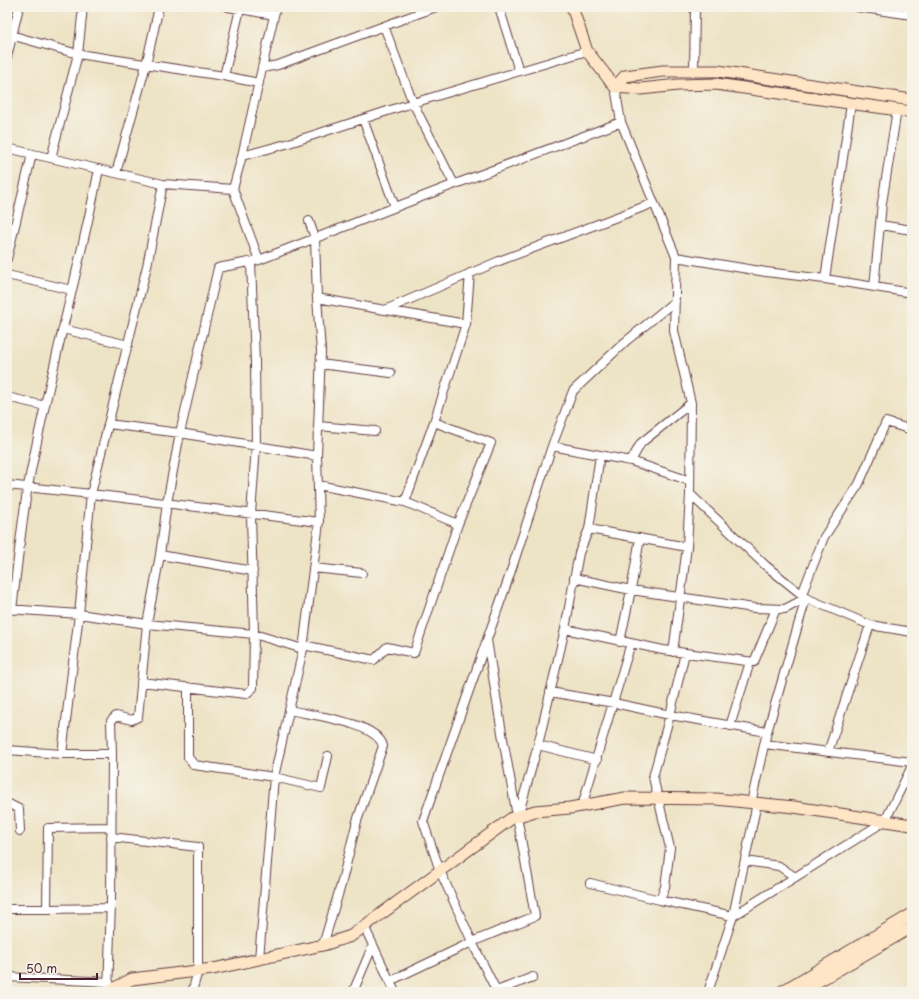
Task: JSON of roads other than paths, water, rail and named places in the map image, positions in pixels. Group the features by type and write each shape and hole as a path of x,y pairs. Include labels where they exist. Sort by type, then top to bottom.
{"street":[{"path":"7,57 10,35 19,7"},
{"path":"51,158 78,54 83,7"},
{"path":"116,173 146,65 159,7"},
{"path":"141,682 246,694 253,688 254,634 252,514 256,446 255,261 233,189 275,11 228,7"},
{"path":"262,68 278,65 436,7"},
{"path":"499,7 519,72"},
{"path":"572,7 589,54 615,87 621,122 676,257 674,331 691,403 690,494 687,547 673,652"},
{"path":"580,7 590,41 589,54"},
{"path":"694,71 695,7"},
{"path":"857,7 912,15"},
{"path":"224,76 240,9"},
{"path":"384,26 413,103 454,184"},
{"path":"10,35 78,54 224,76 259,83"},
{"path":"242,156 286,144 413,103 519,72 589,54"},
{"path":"615,87 625,76 663,71 718,71 912,100"},
{"path":"615,87 641,89 678,85 716,84 912,112"},
{"path":"825,279 851,104"},
{"path":"874,287 882,203 897,110"},
{"path":"363,119 395,207"},
{"path":"108,990 111,908 112,721 116,716 132,720 138,717 147,624 160,555 167,503 180,432 218,268 255,261 454,184 621,122"},
{"path":"7,148 163,184 233,189"},
{"path":"7,259 32,154"},
{"path":"99,169 87,230 45,406 28,487 9,610 79,614 147,624 254,634 303,647 374,660 387,646 414,653 458,524 491,443 434,422"},
{"path":"62,754 79,614 91,494 147,266 163,184"},
{"path":"385,310 499,260 654,203"},
{"path":"259,959 274,777 303,647 318,522 317,456 321,351 315,238 309,222"},
{"path":"880,225 912,230"},
{"path":"676,257 766,272 825,279 912,293"},
{"path":"405,502 434,422 466,324 470,273"},
{"path":"7,275 72,290"},
{"path":"317,298 466,324"},
{"path":"533,977 496,992 440,871 424,821 508,580 552,446 573,391 625,342 675,301"},
{"path":"63,329 128,345"},
{"path":"320,364 391,373"},
{"path":"7,397 45,406"},
{"path":"631,461 641,443 691,403"},
{"path":"708,992 733,916 745,861 767,732 804,596 824,537 859,484 886,422 912,430"},
{"path":"108,424 180,432 317,456"},
{"path":"318,426 375,431"},
{"path":"552,446 631,461 690,481"},
{"path":"518,816 538,744 565,629 579,553 589,529 600,455"},
{"path":"7,485 318,522"},
{"path":"318,485 405,502 458,524"},
{"path":"690,494 765,565 804,596 870,625 912,632"},
{"path":"589,529 687,547"},
{"path":"620,642 640,538"},
{"path":"160,555 253,571"},
{"path":"313,568 362,573"},
{"path":"574,578 631,590 754,608 786,609 804,596"},
{"path":"565,629 620,642 673,652 754,662 776,608"},
{"path":"828,752 870,625"},
{"path":"390,982 472,942 535,916 502,733 487,639"},
{"path":"582,806 631,643"},
{"path":"660,900 665,887 670,848 653,777 670,716 685,653"},
{"path":"730,726 750,662"},
{"path":"188,687 188,757 194,765 274,777 322,788 328,756"},
{"path":"550,692 614,703 670,716 767,732"},
{"path":"289,710 354,724 378,736 382,741 383,746 357,821 341,885 323,945"},
{"path":"538,744 597,760"},
{"path":"764,744 912,762"},
{"path":"7,750 62,754 112,754"},
{"path":"590,883 733,916 884,821 912,766"},
{"path":"7,977 108,990 132,979 198,971 323,945 351,936 512,818 535,811 582,806 625,798 716,799 794,807 912,825"},
{"path":"7,803 18,809 20,831"},
{"path":"47,909 48,828 112,827"},
{"path":"111,837 198,847 198,971 192,992"},
{"path":"745,861 779,866 795,877"},
{"path":"7,909 111,908"},
{"path":"782,992 912,914"},
{"path":"364,926 395,992"},
{"path":"800,992 912,927"},
{"path":"353,992 373,945"}]}
